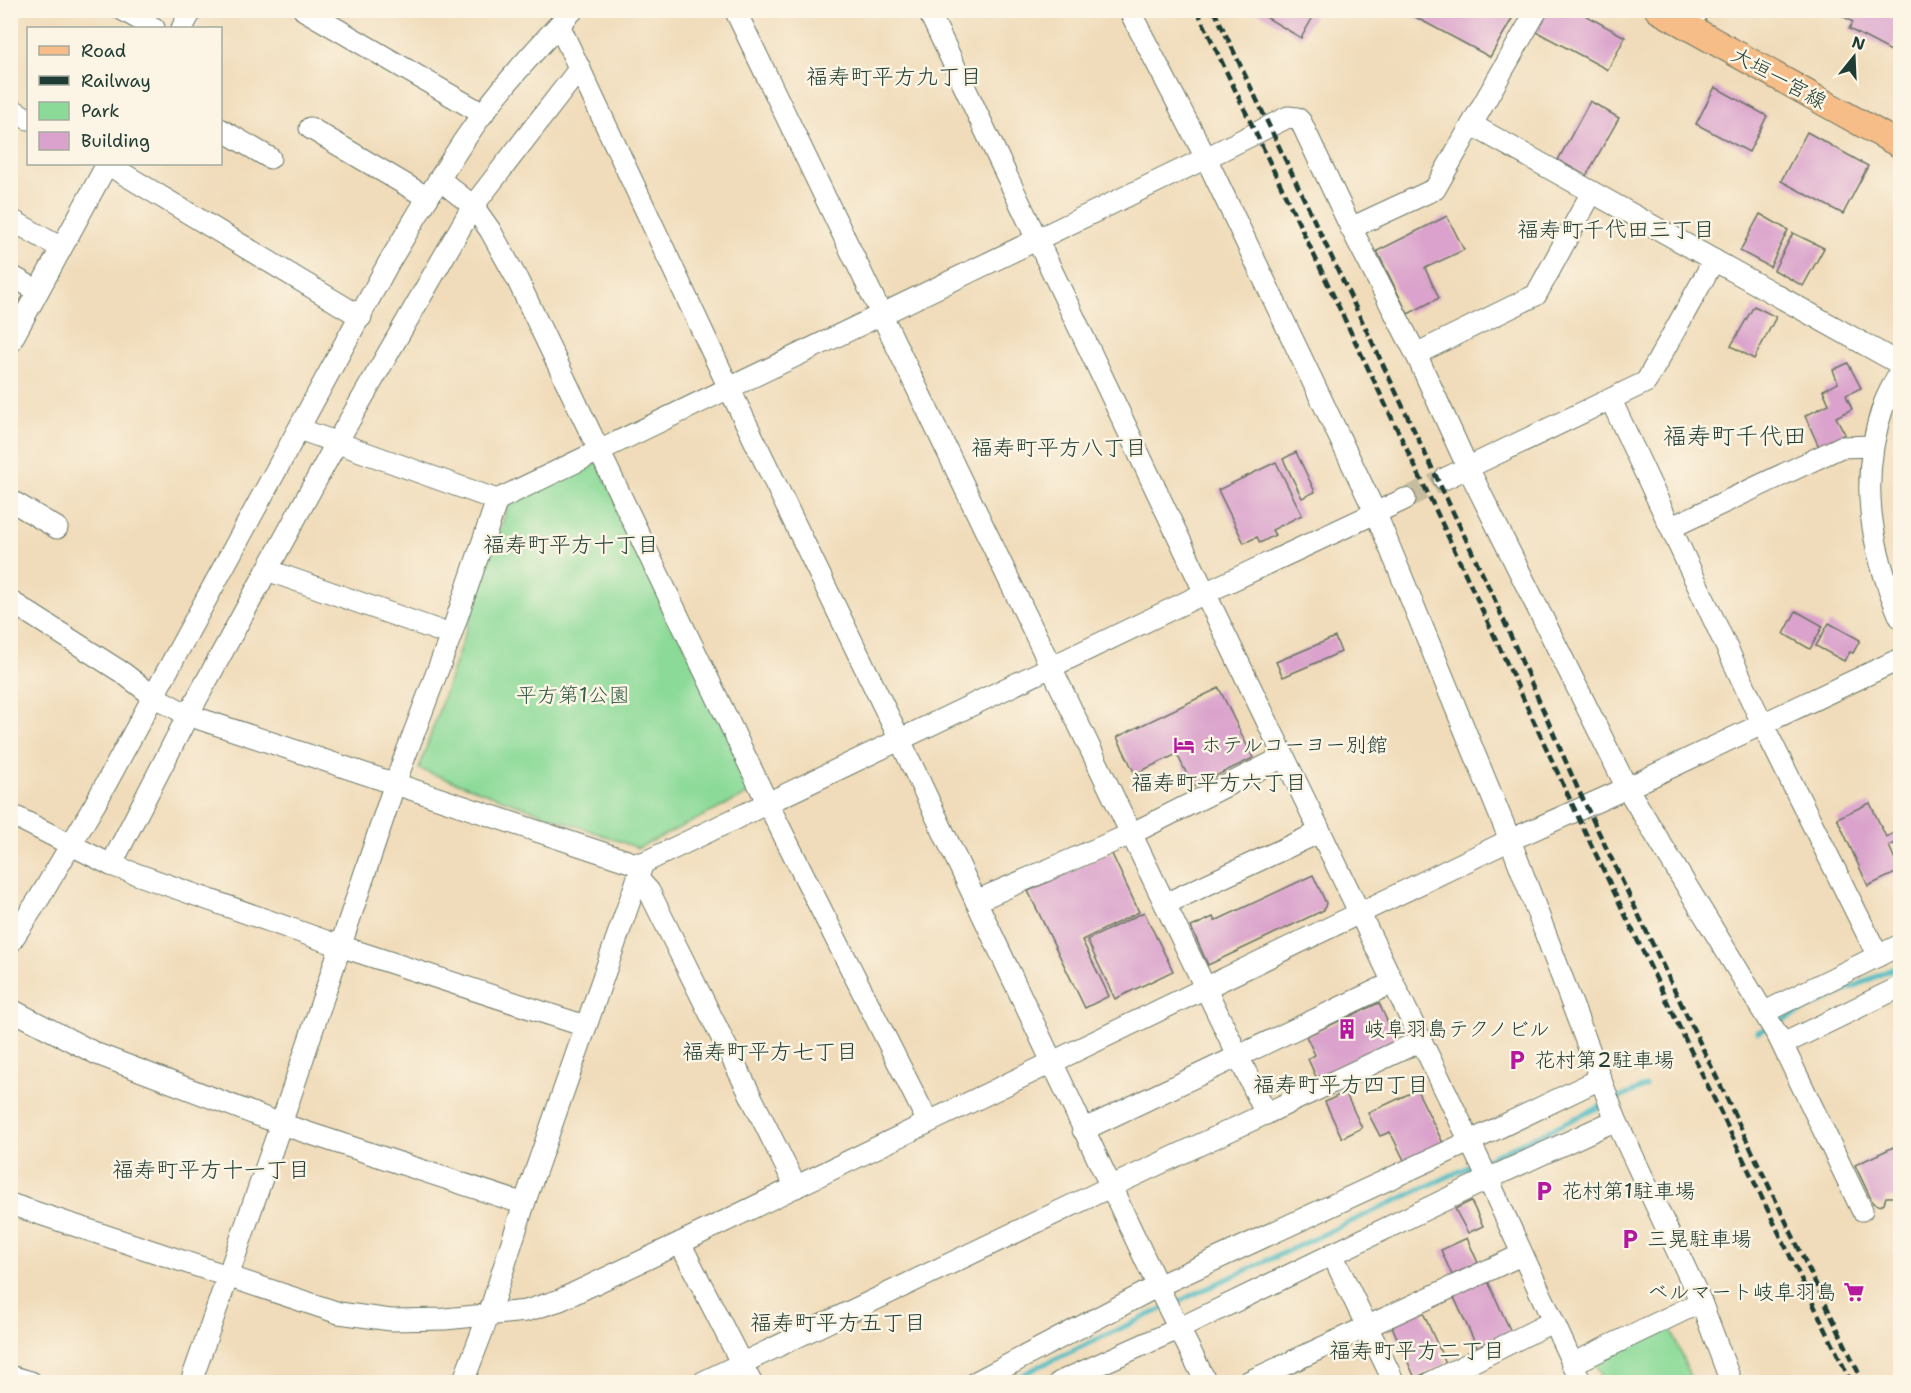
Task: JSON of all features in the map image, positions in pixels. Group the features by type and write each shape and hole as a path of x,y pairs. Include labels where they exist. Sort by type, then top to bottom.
{"main road":[{"name":"大垣一宮線","path":"1658,10 1693,19 1900,145"}],"street":[{"path":"123,10 152,27"},
{"path":"183,27 192,10"},
{"path":"304,10 483,114"},
{"path":"735,10 1266,1114"},
{"path":"928,10 1204,593 1479,1162 1576,1373 1701,1302"},
{"path":"1129,10 1206,158 1376,514 1510,840 1615,1117 1701,1302 1731,1383"},
{"path":"1351,228 1435,189 1537,10"},
{"path":"14,932 95,804 388,264 439,179 483,114 529,56 566,18"},
{"path":"566,18 580,68 729,388 900,740 1083,1130 1206,1383"},
{"path":"111,865 188,715 337,442 474,206 580,68"},
{"path":"10,108 27,118"},
{"path":"191,1383 281,1124 395,783 451,635 497,500 1288,117 1297,118 1301,122 1351,228 1416,354 1467,466 1627,788 1774,1027 1862,1210"},
{"path":"1472,126 1900,364"},
{"path":"310,128 428,198"},
{"path":"222,130 270,158"},
{"path":"10,343 106,165"},
{"path":"109,165 361,317"},
{"path":"439,179 474,206 517,279 768,804 928,1122"},
{"path":"1416,354 1536,295 1592,192"},
{"path":"10,219 61,248"},
{"path":"1444,479 1646,382 1714,260"},
{"path":"10,275 38,291"},
{"path":"1900,371 1884,402 1872,446 1869,483 1873,538 1889,591 1900,617"},
{"path":"1611,400 1762,723 1878,956"},
{"path":"299,429 497,500"},
{"path":"1672,527 1840,447 1872,446"},
{"path":"463,1383 489,1314 585,1026 641,871 768,804 1204,593 1405,500"},
{"path":"10,501 57,528"},
{"path":"267,570 451,635"},
{"path":"10,601 123,673 153,696 188,715 633,863 641,871 648,891 796,1186"},
{"path":"10,1204 339,1313 391,1320 445,1319 526,1311 560,1300 681,1243 1510,840 1627,788 1900,659"},
{"path":"976,901 1131,834 1283,757"},
{"path":"10,814 111,865 340,946 585,1026"},
{"path":"1165,904 1320,832"},
{"path":"1774,1027 1878,956 1900,945"},
{"path":"1083,1130 1392,983"},
{"path":"1774,1027 1900,987"},
{"path":"10,1009 97,1054 281,1124 524,1204"},
{"path":"703,1383 746,1373 1110,1186 1420,1041"},
{"path":"1060,1383 1176,1324 1332,1254 1603,1086"},
{"path":"975,1383 1160,1291 1479,1162 1615,1117"},
{"path":"681,1243 746,1373"},
{"path":"1332,1254 1395,1383"},
{"path":"1248,1383 1521,1255"},
{"path":"1432,1383 1552,1323"},
{"path":"1718,1383 1721,1356"},
{"path":"10,1376 31,1383"}],"green space":[{"name":"平方第1公園","path":"597,462 755,791 638,848 419,769 508,506"},
{"path":"1670,1326 1692,1382 1604,1382 1595,1361"}],"building":[{"path":"1254,10 1317,10 1301,38"},
{"path":"1402,10 1496,10 1512,19 1490,57"},
{"path":"1544,10 1576,10 1625,37 1608,70 1533,30"},
{"path":"1832,10 1880,10 1900,22 1900,33 1891,51 1849,29 1853,22"},
{"path":"1715,87 1767,116 1749,152 1696,124"},
{"path":"1590,101 1619,118 1586,176 1558,160"},
{"path":"1807,132 1868,166 1843,214 1781,181"},
{"path":"1760,214 1788,230 1770,267 1740,251"},
{"path":"1447,216 1464,250 1425,268 1439,298 1408,314 1377,251"},
{"path":"1793,233 1824,248 1803,286 1774,270"},
{"path":"1754,306 1776,317 1754,359 1731,346"},
{"path":"1848,363 1861,388 1846,395 1852,409 1836,417 1845,434 1819,447 1805,416 1829,404 1823,390 1838,383 1833,370"},
{"path":"1296,452 1315,492 1302,498 1283,459"},
{"path":"1276,462 1302,515 1272,530 1275,535 1260,543 1257,537 1244,543 1218,490"},
{"path":"1796,611 1823,626 1810,649 1784,634"},
{"path":"1829,623 1860,640 1853,653 1850,652 1844,661 1816,646"},
{"path":"1335,637 1341,652 1283,677 1276,662"},
{"name":"ホテルコーヨー別館","path":"1219,688 1253,758 1193,787 1177,754 1135,774 1117,737"},
{"path":"1870,803 1886,837 1896,832 1900,841 1889,846 1900,871 1868,886 1837,818"},
{"path":"1111,852 1139,912 1082,940 1109,996 1085,1008 1028,891"},
{"path":"1313,875 1326,903 1324,910 1208,965 1191,927 1213,917 1215,921"},
{"path":"1144,912 1173,971 1115,999 1087,940"},
{"path":"1379,1003 1397,1043 1317,1079 1308,1059 1315,1055 1306,1036"},
{"path":"1417,1090 1443,1143 1405,1162 1390,1132 1380,1136 1368,1113"},
{"path":"1345,1092 1362,1128 1342,1138 1325,1102"},
{"path":"1900,1144 1900,1197 1886,1197 1880,1206 1873,1203 1855,1165"},
{"path":"1471,1201 1483,1226 1468,1233 1455,1209"},
{"path":"1467,1238 1478,1263 1452,1275 1441,1250"},
{"path":"1486,1277 1511,1332 1477,1347 1452,1293"},
{"path":"1421,1308 1446,1364 1415,1378 1390,1322"}],"waterway":[{"path":"1777,1023 1900,965"},
{"path":"1758,1032 1769,1027"},
{"path":"1615,1100 1646,1086"},
{"path":"1484,1160 1606,1104"},
{"path":"1171,1305 1475,1164"},
{"path":"1009,1382 1162,1309"}],"tunnel":[{"path":"1405,499 1444,479"}],"railway":[{"path":"1197,10 1440,519 1587,836 1851,1382"},
{"path":"1214,10 1493,596 1577,787 1863,1382"}],"place":[{"name":"ホテルコーヨー別館","path":"1184,745"},
{"name":"岐阜羽島テクノビル","path":"1347,1029"},
{"name":"花村第2駐車場","path":"1517,1060"},
{"name":"花村第1駐車場","path":"1544,1191"},
{"name":"三晃駐車場","path":"1630,1239"},
{"name":"ベルマート岐阜羽島","path":"1854,1292"}],"district":[{"name":"福寿町平方九丁目","path":"894,76"},
{"name":"福寿町千代田三丁目","path":"1616,229"},
{"name":"福寿町千代田","path":"1735,436"},
{"name":"福寿町平方八丁目","path":"1059,447"},
{"name":"福寿町平方十丁目","path":"571,544"},
{"name":"福寿町平方六丁目","path":"1219,782"},
{"name":"福寿町平方七丁目","path":"770,1051"},
{"name":"福寿町平方四丁目","path":"1341,1084"},
{"name":"福寿町平方十一丁目","path":"211,1169"},
{"name":"福寿町平方五丁目","path":"838,1322"},
{"name":"福寿町平方二丁目","path":"1417,1350"}]}
